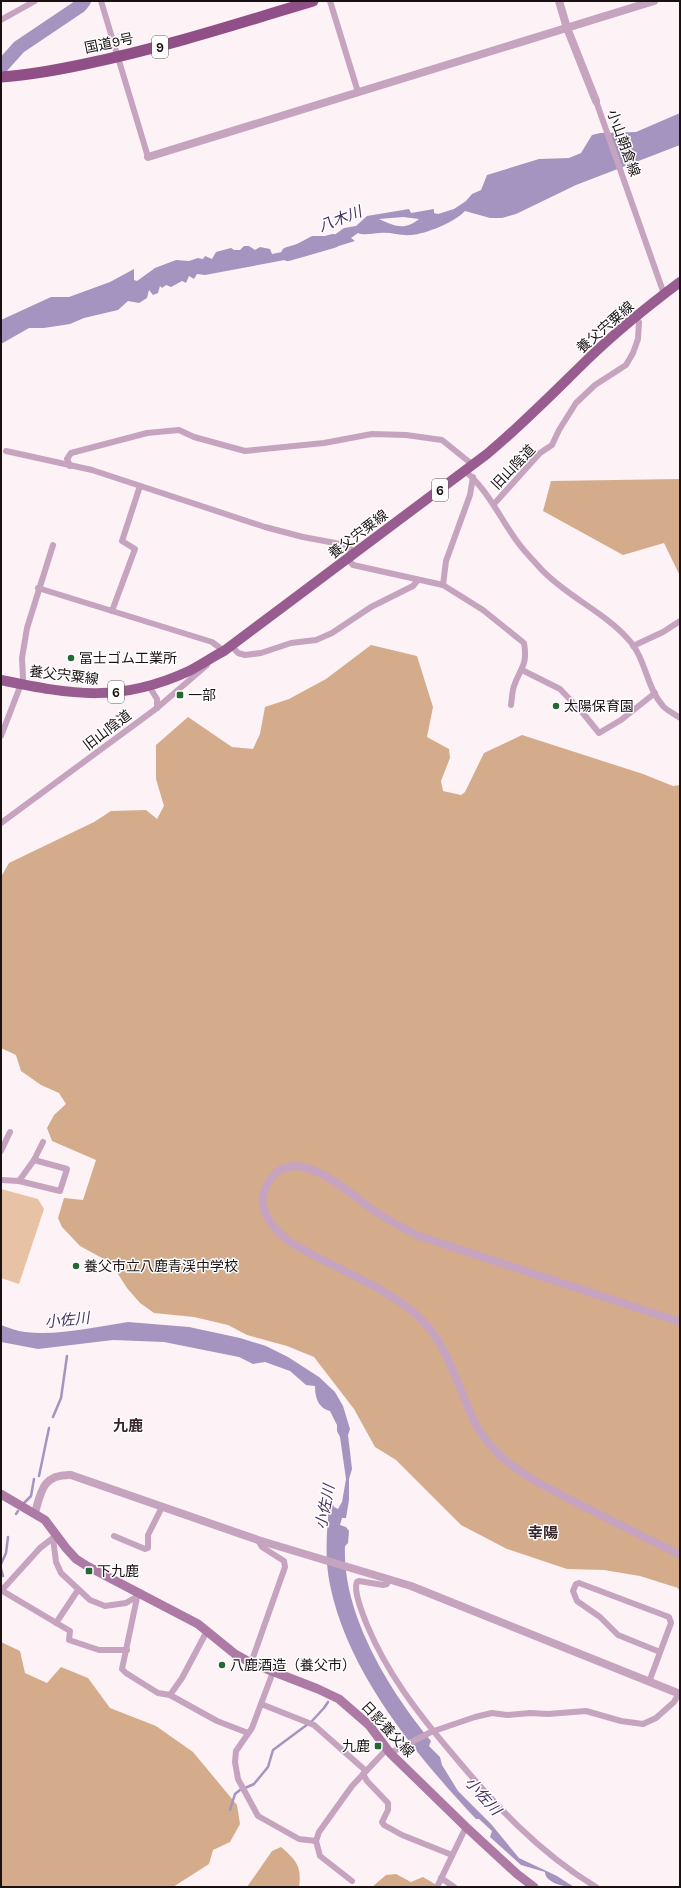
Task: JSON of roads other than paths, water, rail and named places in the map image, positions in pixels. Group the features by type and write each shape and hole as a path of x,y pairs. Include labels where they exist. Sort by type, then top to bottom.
{"highway":[{"name":"国道9号","path":"3,77 62,69 117,58 170,44 313,1"}],"main road":[{"name":"養父宍粟線","path":"1,680 79,694 108,694 148,686 190,670 227,648 470,471 524,423 589,358 635,317 680,282"},
{"name":"日影養父線","path":"1,1494 44,1520 55,1537 76,1559 87,1566 137,1595 192,1621 235,1654 251,1663 318,1689 339,1700 369,1725 388,1751 466,1827 531,1886"}],"street":[{"path":"1,20 35,1"},
{"path":"101,1 148,157 654,1"},
{"path":"330,1 358,92"},
{"name":"小山朝倉線","path":"559,1 567,28 596,101 664,294"},
{"name":"旧山陰道","path":"470,471 494,504 540,453 552,445 559,430 576,403 595,385 626,365 633,353 638,339 639,322 635,317"},
{"path":"70,466 67,459 71,452 147,433 179,430 194,437 245,451 324,443 372,434 406,435 442,440 470,471"},
{"path":"6,451 92,470 265,527 303,537 346,545 351,549 348,559 353,565 443,585 483,610 524,644 526,655 522,670 514,686 512,705"},
{"name":"旧山陰道","path":"443,585 446,561 470,495 470,471"},
{"path":"112,611 134,549 122,541 140,486"},
{"path":"494,504 519,543 542,570 629,639 642,660 655,693 663,706 680,718"},
{"path":"1,736 23,679 22,658 27,628 38,588 53,545"},
{"path":"38,588 212,642 245,655 261,653 291,643 316,640 332,633 371,607 414,586 418,580"},
{"path":"633,646 663,632 680,621"},
{"name":"旧山陰道","path":"1,824 157,708 227,648"},
{"path":"522,670 560,689 582,712 599,733 621,720 655,693"},
{"path":"148,686 157,699 157,708"},
{"path":"1,1151 10,1132"},
{"path":"19,1181 34,1160 43,1142"},
{"path":"1,1180 19,1181 60,1191 66,1169 34,1160"},
{"path":"680,1322 419,1236 387,1219 327,1176 314,1170 293,1167 282,1169 274,1174 268,1181 264,1191 262,1202 268,1221 286,1239 398,1301 424,1323 444,1349 478,1429 504,1460 531,1479 680,1555"},
{"path":"35,1514 42,1490 48,1481 61,1475 71,1475 258,1540 411,1586 680,1694 674,1702 656,1718 643,1724 621,1721 586,1711 508,1715 492,1713 474,1717 432,1732 388,1751 364,1772 352,1786 319,1832 316,1841 320,1856 352,1881"},
{"path":"114,1536 145,1549 148,1548 148,1535 162,1507"},
{"path":"127,1650 99,1650 89,1648 69,1640 70,1631 1,1590 40,1548 55,1537 59,1569 78,1590 90,1600 105,1606 126,1603 137,1595"},
{"path":"251,1663 285,1567 284,1561 262,1547 258,1540"},
{"path":"389,1579 387,1584 363,1581 357,1582 355,1587 362,1614 388,1667 407,1698 432,1732 520,1829 564,1866 596,1887"},
{"path":"649,1682 671,1623 669,1617 579,1583 576,1584 573,1591 577,1601 600,1617 618,1635 660,1652"},
{"path":"56,1623 78,1590"},
{"path":"137,1595 122,1669 158,1693 170,1695 211,1718 248,1733"},
{"path":"170,1695 182,1678 207,1631"},
{"path":"273,1672 252,1728 236,1751 235,1762 238,1779 255,1813 258,1816 300,1839 316,1841"},
{"path":"261,1704 314,1725 364,1772 367,1781 388,1803 388,1810 382,1822 384,1825 402,1835 452,1855"},
{"path":"437,1887 466,1827"},
{"path":"441,1878 454,1887"}],"waterway":[{"path":"1,67 19,47 80,6 84,1"},
{"name":"八木川","path":"288,254 333,241"},
{"path":"53,1417 61,1398 67,1356"},
{"path":"39,1476 49,1428"},
{"path":"24,1503 31,1496 34,1479"},
{"path":"1,1564 6,1553 8,1537"},
{"path":"1,1569 3,1576"},
{"path":"312,1721 328,1702"},
{"path":"245,1788 254,1784 268,1767 273,1750 308,1724"},
{"path":"230,1810 235,1794 240,1790"}],"place":[{"name":"冨士ゴム工業所","path":"71,658"},
{"name":"一部","path":"180,695"},
{"name":"太陽保育園","path":"556,706"},
{"name":"養父市立八鹿青渓中学校","path":"76,1266"},
{"name":"下九鹿","path":"89,1571"},
{"name":"八鹿酒造（養父市）","path":"222,1665"},
{"name":"九鹿","path":"378,1746"}],"district":[{"name":"九鹿","path":"128,1426"},
{"name":"幸陽","path":"543,1533"}],"water label":[{"name":"小佐川","path":"67,1320"},
{"name":"小佐川","path":"325,1507"},
{"name":"小佐川","path":"483,1796"}]}
